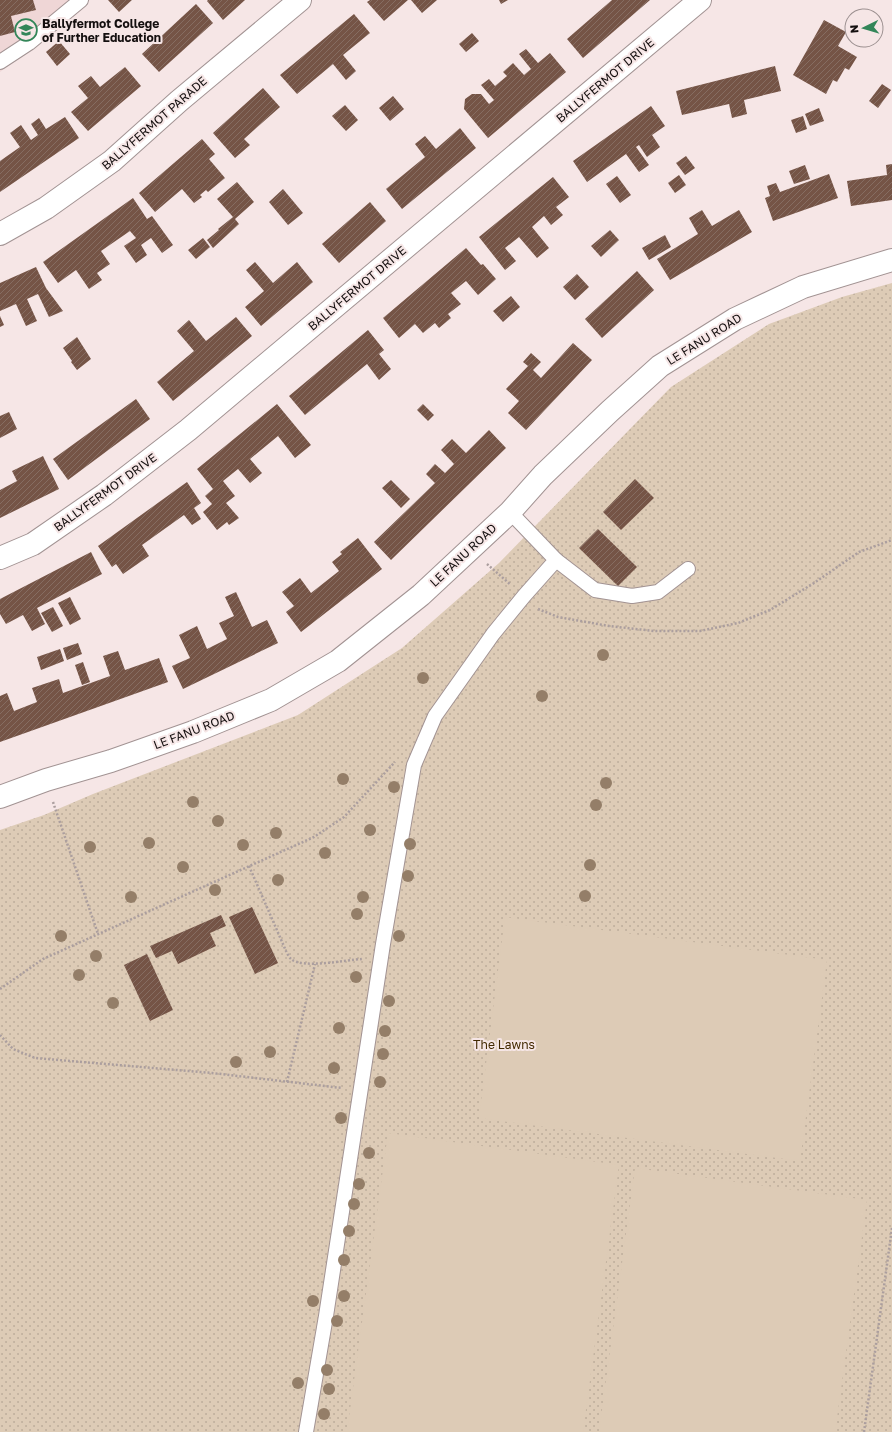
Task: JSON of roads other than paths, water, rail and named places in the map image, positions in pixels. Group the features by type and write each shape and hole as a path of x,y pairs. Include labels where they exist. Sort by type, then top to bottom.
{"street":[{"name":"BALLYFERMOT PARADE","path":"0,234 46,208 112,161 179,101 300,0"},
{"name":"BALLYFERMOT DRIVE","path":"0,558 33,544 104,495 188,430 700,0"},
{"name":"LE FANU ROAD","path":"0,797 46,780 111,761 193,732 271,700 338,661 421,595 510,512 543,475 660,366 735,319 803,287 892,260"}],"lane":[{"path":"0,62 29,43 81,0"},
{"path":"510,512 556,560 595,590 632,596 658,592 688,568"},
{"path":"306,1432 381,956 414,765 435,716 493,634 556,560"}],"place":[{"name":"Ballyfermot College of Further Education","path":"26,30"}],"park label":[{"name":"The Lawns","path":"504,1044"}]}
